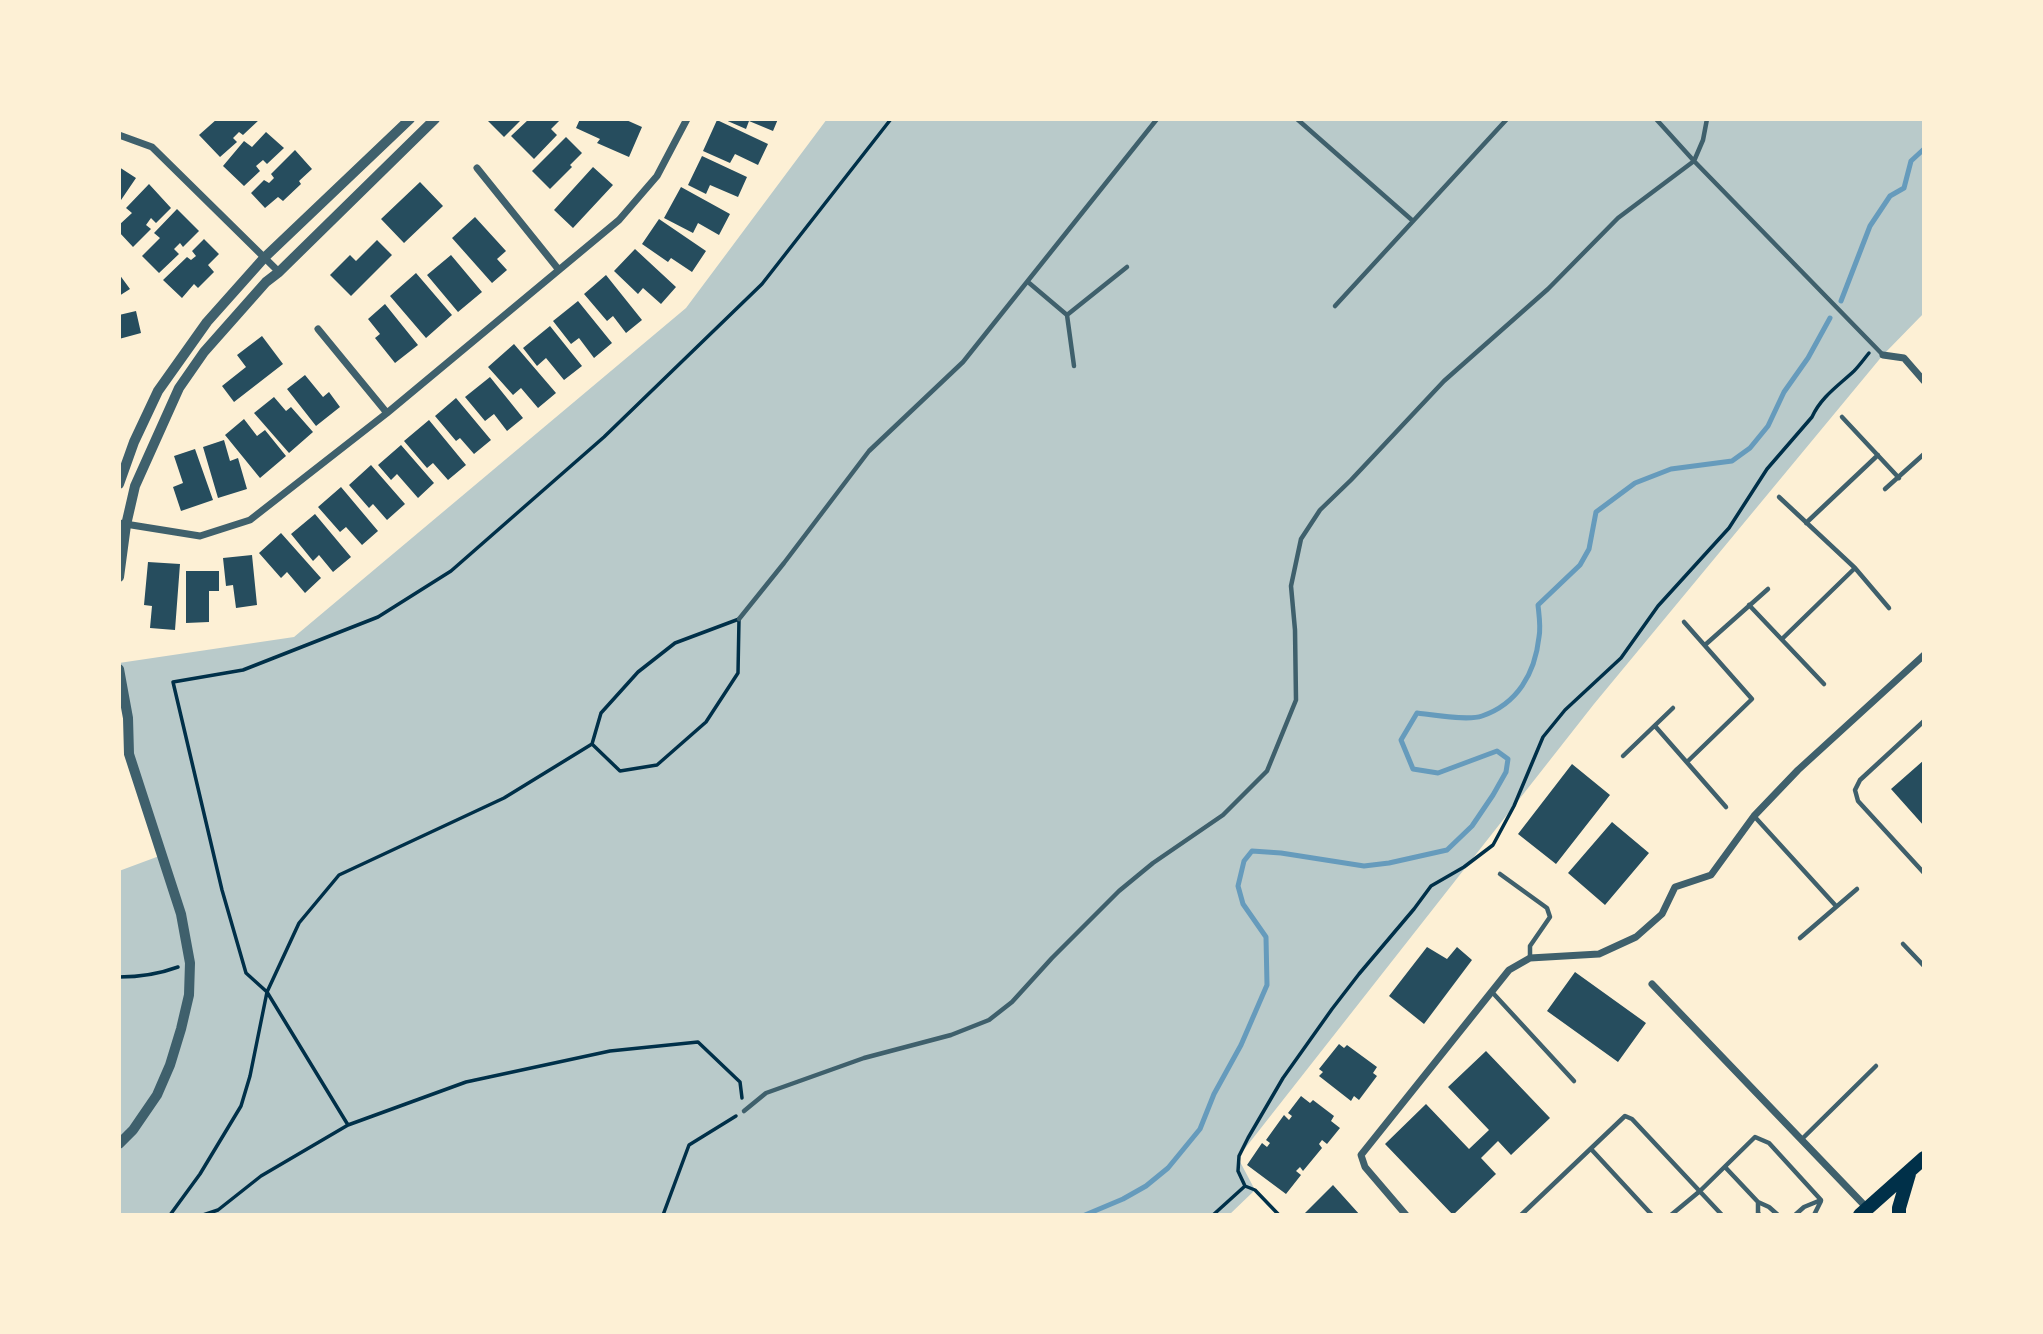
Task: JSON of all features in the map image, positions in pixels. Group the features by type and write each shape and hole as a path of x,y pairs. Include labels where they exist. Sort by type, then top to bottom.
{"main road":[{"path":"1864,1212 1924,1158"},
{"path":"1899,1215 1904,1188 1911,1170"}],"street":[{"path":"119,484 134,442 158,391 206,321 264,258 410,119"},
{"path":"119,577 123,524 135,486 179,388 204,352 266,282 435,119"},
{"path":"123,524 200,536 250,520 387,413 619,220 657,176 687,119"},
{"path":"119,135 152,146 279,272"},
{"path":"477,168 559,270"},
{"path":"318,329 387,413"},
{"path":"1883,355 1904,358 1924,381"},
{"path":"1406,1215 1365,1167 1361,1155 1509,970 1531,958 1599,954 1636,937 1662,914 1675,887 1711,875 1755,817 1798,770 1924,655"},
{"path":"119,669 128,718 124,755"},
{"path":"119,743 181,914 190,963 188,995 170,1065 157,1095 133,1130 119,1144"},
{"path":"1652,984 1802,1139 1864,1212"}],"lane":[{"path":"739,618 869,451 963,362 1157,119"},
{"path":"1297,119 1413,221"},
{"path":"1335,306 1507,119"},
{"path":"1656,119 1883,355"},
{"path":"744,1111 766,1093 863,1058 951,1035 989,1020 1012,1002 1119,891 1153,863 1223,815 1267,771 1296,700 1291,586 1301,539 1320,510 1444,382 1548,289 1618,218 1694,161 1703,140 1707,119"},
{"path":"1067,315 1127,267"},
{"path":"1027,282 1067,315 1074,366"},
{"path":"1842,416 1899,478"},
{"path":"1885,489 1924,454"},
{"path":"1806,523 1878,455"},
{"path":"1779,497 1855,568 1889,608"},
{"path":"1782,639 1855,568"},
{"path":"1705,645 1768,589"},
{"path":"1749,605 1824,684"},
{"path":"1684,622 1752,699 1687,762"},
{"path":"1623,755 1673,708"},
{"path":"1924,721 1860,780 1855,790 1858,802 1924,873"},
{"path":"1655,726 1726,807"},
{"path":"1755,817 1836,906"},
{"path":"1500,874 1547,908 1550,917 1530,946 1531,958"},
{"path":"1800,938 1857,889"},
{"path":"1903,944 1924,966"},
{"path":"1491,992 1574,1082"},
{"path":"1802,1139 1876,1066"},
{"path":"1521,1215 1625,1116 1632,1119 1722,1215"},
{"path":"1671,1215 1700,1191 1755,1137 1769,1143 1821,1200"},
{"path":"1591,1149 1652,1215"},
{"path":"1725,1167 1758,1202 1778,1215"},
{"path":"1796,1215 1804,1207 1821,1200"},
{"path":"1814,1215 1821,1200"},
{"path":"1758,1202 1760,1215"}],"path":[{"path":"348,1125 267,992 246,973 222,890 173,682 243,670 378,617 451,571 604,437 762,284 891,119"},
{"path":"1279,1215 1255,1190 1245,1186 1238,1171 1239,1156 1283,1078 1332,1009 1431,886 1464,867 1493,845 1514,806 1543,737 1565,710 1621,658 1658,607 1729,528 1767,469 1812,417 1827,394 1855,370 1875,347"},
{"path":"170,1215 200,1174 241,1105 250,1076 267,992 299,923 339,875 504,798 592,744 601,713 638,672 675,643 739,618 738,673 706,722 657,765 620,771 592,744"},
{"path":"119,976 136,977 164,972 190,963"},
{"path":"203,1215 218,1210 261,1176 348,1125 466,1082 610,1051 698,1042 740,1082 744,1111 689,1145 663,1215"},
{"path":"1213,1215 1245,1186"}],"shaded area":[{"path":"827,119 1924,119 1924,313 1883,355 1594,704 1239,1156 1255,1190 1229,1215 119,1215 119,871 162,855 129,754 119,663 294,637 686,308"}],"building":[{"path":"217,119 260,119 243,135 239,132 233,138 237,142 220,157 199,135"},
{"path":"522,119 504,137 488,121"},
{"path":"529,119 561,119 551,129 557,135 534,159 511,136"},
{"path":"580,119 624,119 642,127 629,157 597,143 600,139 576,128"},
{"path":"723,119 778,119 773,131 749,121 746,129"},
{"path":"717,120 768,144 758,165 735,154 730,163 703,151"},
{"path":"266,132 284,148 267,164 263,160 256,166 260,171 244,186 223,166 244,141 252,147"},
{"path":"566,137 582,153 550,189 532,171"},
{"path":"295,150 312,169 283,201 278,197 265,208 251,193 264,180 269,183 274,178 271,174"},
{"path":"702,156 747,177 738,197 710,185 706,194 688,185"},
{"path":"119,167 136,178 119,203"},
{"path":"593,167 613,185 573,228 554,210"},
{"path":"420,182 443,206 404,243 381,219"},
{"path":"149,184 171,208 156,223 151,218 146,225 151,229 133,247 119,232 119,225 132,213 126,208"},
{"path":"681,187 730,214 719,235 698,223 693,233 664,218"},
{"path":"177,209 199,231 183,247 180,243 174,249 179,254 159,273 142,256 160,238 154,233"},
{"path":"475,217 506,251 497,259 507,270 492,283 452,238"},
{"path":"659,219 706,251 692,272 671,258 668,262 642,244"},
{"path":"204,239 219,254 208,265 214,272 198,288 194,284 182,298 163,280 187,257 191,260 196,256 192,251"},
{"path":"377,240 392,255 351,296 330,275 350,255 356,261"},
{"path":"635,249 676,287 661,304 643,288 638,294 614,271"},
{"path":"451,255 482,292 458,312 427,275"},
{"path":"416,273 452,315 426,338 390,296"},
{"path":"119,274 130,289 119,296"},
{"path":"606,275 642,320 626,333 613,316 607,321 584,294"},
{"path":"578,301 612,343 594,358 579,338 571,344 553,321"},
{"path":"385,304 418,345 395,363 375,338 380,334 368,319"},
{"path":"136,311 141,333 119,339 119,315"},
{"path":"550,326 582,366 564,380 546,358 537,366 523,348"},
{"path":"262,336 283,364 234,402 222,386 246,367 237,355"},
{"path":"514,344 556,393 538,408 521,388 513,395 488,367"},
{"path":"305,375 323,397 329,392 340,407 316,426 287,389"},
{"path":"490,377 523,418 507,431 494,414 485,421 465,397"},
{"path":"274,397 286,411 291,407 313,432 289,453 254,413"},
{"path":"456,398 491,440 474,454 460,438 456,441 435,416"},
{"path":"244,419 257,436 265,430 286,456 260,478 225,435"},
{"path":"429,420 466,465 448,480 433,463 427,468 404,441"},
{"path":"224,440 230,461 238,458 247,489 218,498 203,447"},
{"path":"401,445 434,483 418,498 397,474 391,480 378,465"},
{"path":"195,449 213,500 181,511 173,487 183,483 174,456"},
{"path":"371,465 405,504 387,520 373,504 369,508 349,485"},
{"path":"341,487 378,531 362,545 346,527 340,532 318,507"},
{"path":"315,514 351,557 333,572 319,555 313,561 291,534"},
{"path":"281,533 321,578 305,593 287,572 281,578 259,553"},
{"path":"252,555 257,605 236,608 233,585 226,586 223,558"},
{"path":"148,562 180,564 175,630 150,628 152,606 144,605"},
{"path":"186,571 219,571 219,591 209,591 209,622 186,623"},
{"path":"1924,760 1924,826 1891,789"},
{"path":"1572,764 1610,795 1556,864 1518,834"},
{"path":"1612,822 1649,853 1605,905 1568,873"},
{"path":"1427,947 1447,959 1457,947 1472,960 1424,1024 1389,996"},
{"path":"1575,972 1646,1023 1618,1062 1547,1011"},
{"path":"1339,1044 1344,1048 1347,1045 1377,1067 1373,1073 1377,1076 1359,1100 1354,1096 1351,1101 1319,1076 1323,1072 1319,1069"},
{"path":"1486,1051 1550,1118 1511,1155 1498,1141 1481,1158 1496,1174 1453,1215 1385,1144 1426,1104 1469,1149 1489,1130 1448,1087"},
{"path":"1301,1096 1310,1103 1313,1100 1334,1116 1331,1121 1340,1128 1327,1144 1322,1140 1319,1144 1322,1148 1303,1171 1300,1167 1296,1171 1301,1175 1286,1194 1247,1165 1262,1143 1267,1147 1270,1143 1266,1140 1284,1115 1289,1120 1292,1116 1288,1113"},
{"path":"1333,1185 1360,1215 1303,1215"}],"waterway":[{"path":"1841,301 1870,226 1890,196 1904,188 1911,161 1924,149"},
{"path":"1085,1215 1146,1186 1168,1168 1200,1129 1214,1094 1241,1045 1267,985 1266,937 1243,904 1238,886 1244,861 1252,851 1364,866 1447,850 1472,826 1493,795 1506,772 1508,759 1497,751 1438,773 1413,769 1401,740 1417,713 1468,718 1482,716 1505,704 1522,686 1533,663 1540,629 1538,605 1580,565 1589,549 1596,512 1635,483 1671,469 1732,461 1750,448 1768,426 1784,392 1808,358 1830,318"}]}
